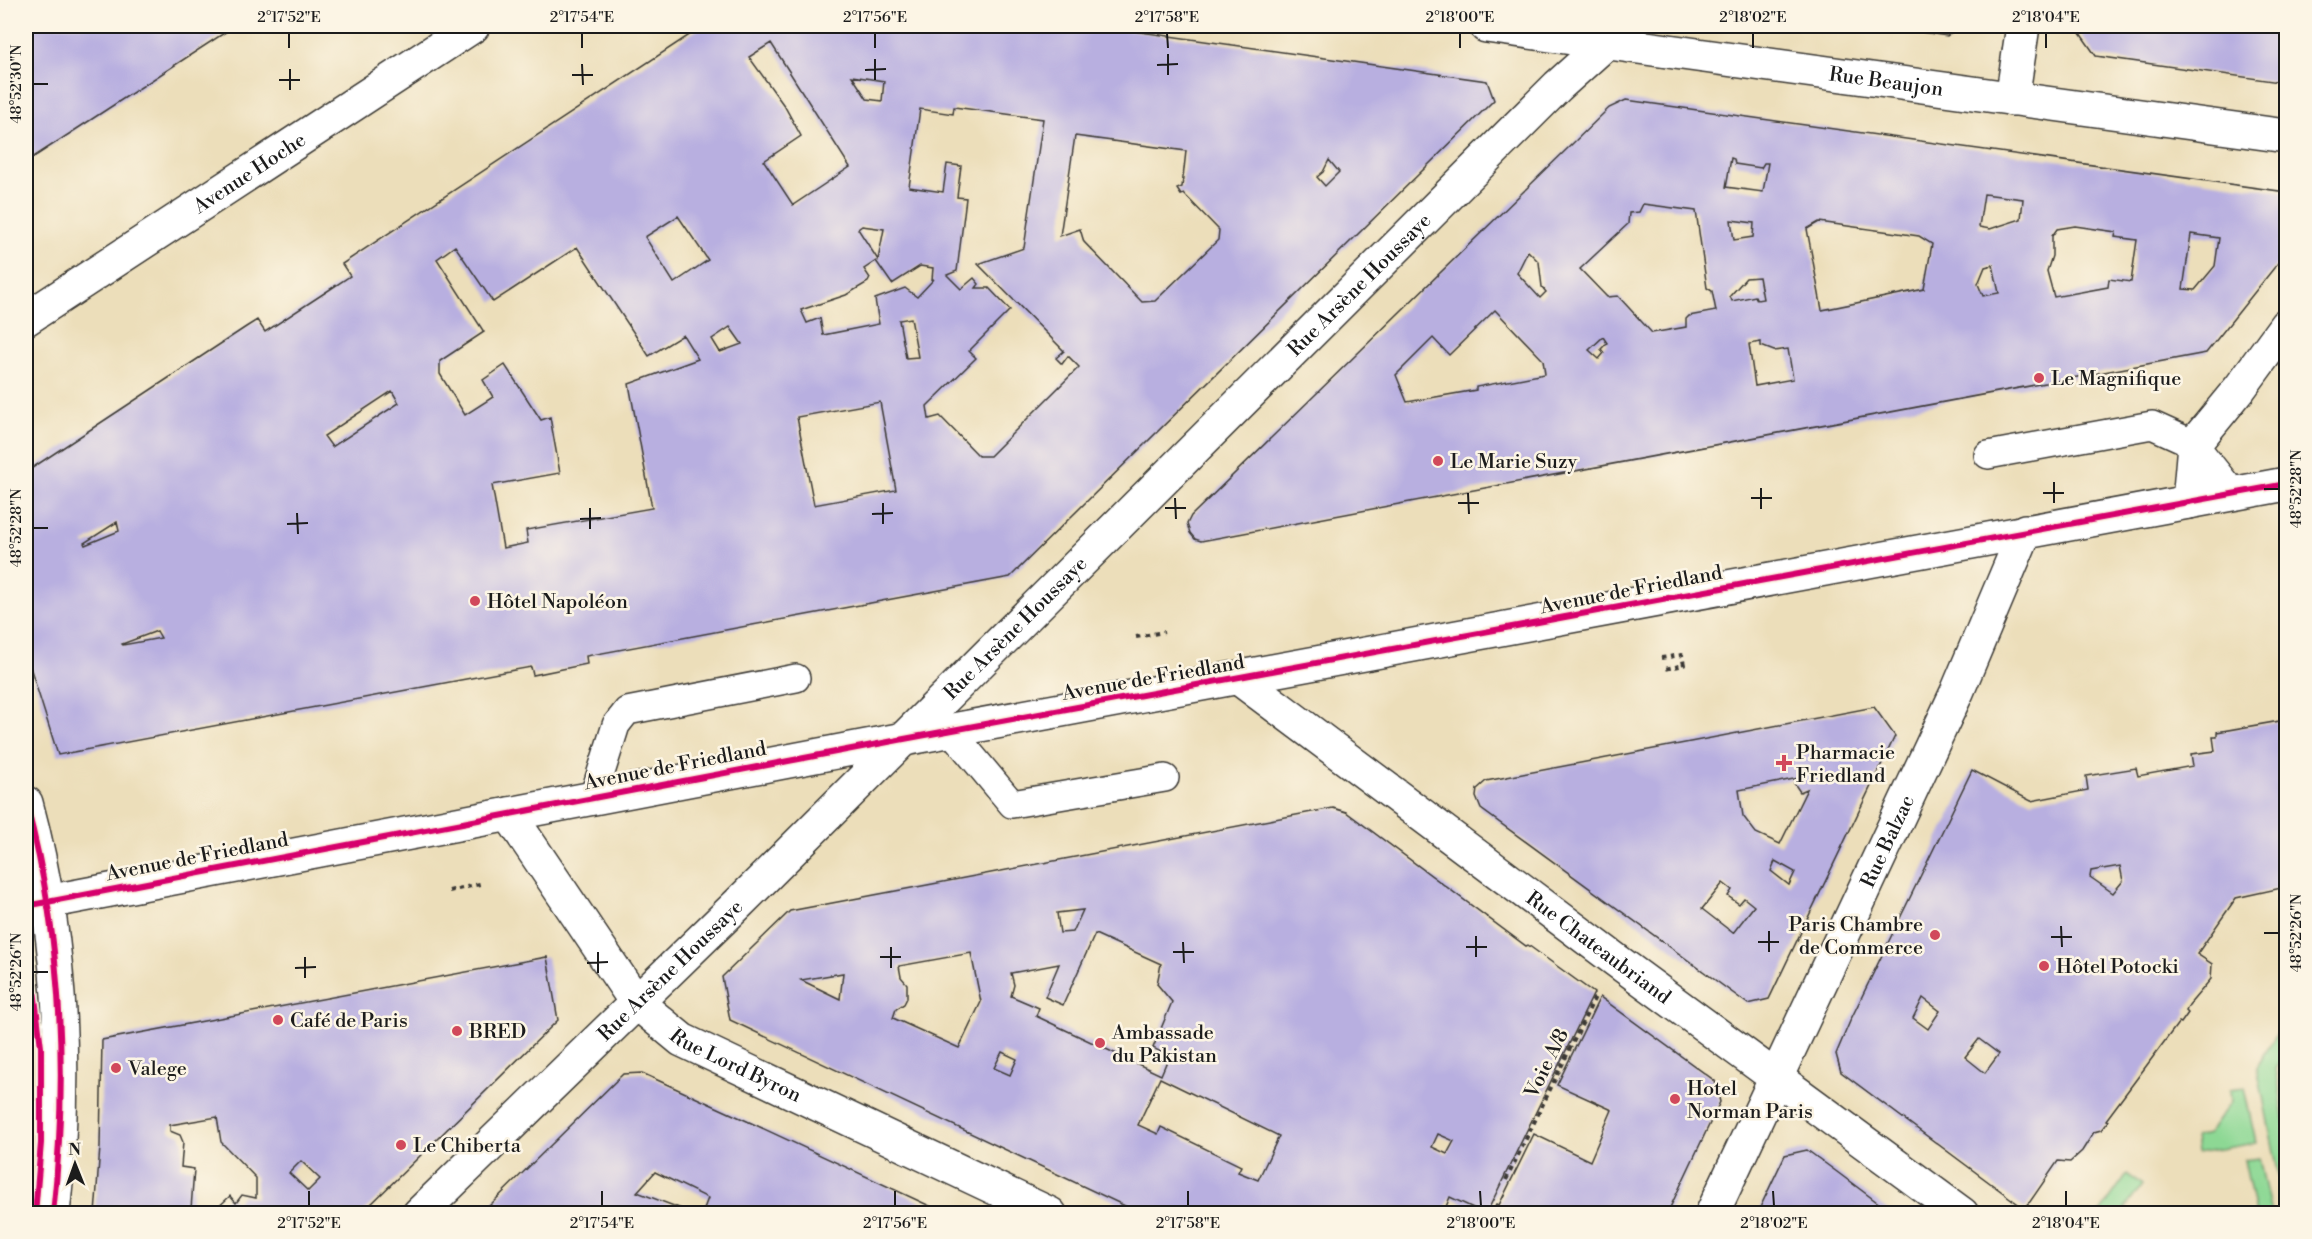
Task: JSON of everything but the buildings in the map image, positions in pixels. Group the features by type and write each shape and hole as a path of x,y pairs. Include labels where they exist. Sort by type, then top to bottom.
{"street":[{"name":"Avenue Hoche","path":"26,319 473,26"},
{"name":"Rue Beaujon","path":"1486,26 2286,136"},
{"path":"2012,99 2023,26"},
{"name":"Rue Arsène Houssaye","path":"419,1214 904,739 1541,103 1607,42"},
{"path":"2189,502 2194,444 2246,381 2286,325"},
{"name":"Avenue de Friedland","path":"36,904 904,739 1240,679 2286,484"},
{"name":"Rue Balzac","path":"1712,1214 1957,692 2025,531"},
{"name":"Rue Chateaubriand","path":"1240,679 1617,961 1962,1214"},
{"path":"26,802 36,904 60,1024 61,1093 53,1214"},
{"name":"Rue Lord Byron","path":"509,814 636,1002 682,1040 1050,1214"}],"lane":[{"path":"1988,455 2152,424 2194,444 2234,494"},
{"path":"593,798 616,725 627,711 796,678"},
{"path":"951,731 1012,804 1165,778"}],"path":[{"path":"1136,637 1164,632"},
{"path":"1661,658 1682,655 1684,665 1665,669"},
{"path":"449,891 480,884"}],"green space":[{"path":"2286,1018 2286,1053 2276,1069 2286,1128 2286,1197 2283,1197 2257,1067"},
{"path":"2244,1088 2256,1143 2197,1153 2195,1137 2208,1134 2231,1102 2230,1090"},
{"path":"2259,1158 2271,1213 2255,1213 2244,1160"},
{"path":"2127,1174 2142,1185 2125,1209 2130,1213 2100,1212"}],"cycle path":[{"path":"26,906 904,739 2286,484"},
{"path":"26,803 48,904 59,1007 60,1111 53,1214"},
{"path":"26,924 41,1047 41,1143 35,1214"}],"place":[{"name":"Le Magnifique","path":"2039,378"},
{"name":"Le Marie Suzy","path":"1438,461"},
{"name":"Hôtel Napoléon","path":"475,601"},
{"name":"Pharmacie Friedland","path":"1784,763"},
{"name":"Paris Chambre de Commerce","path":"1935,935"},
{"name":"Hôtel Potocki","path":"2044,966"},
{"name":"Café de Paris","path":"278,1020"},
{"name":"BRED","path":"457,1031"},
{"name":"Ambassade du Pakistan","path":"1100,1043"},
{"name":"Valege","path":"116,1068"},
{"name":"Hotel Norman Paris","path":"1675,1099"},
{"name":"Le Chiberta","path":"401,1145"}]}
